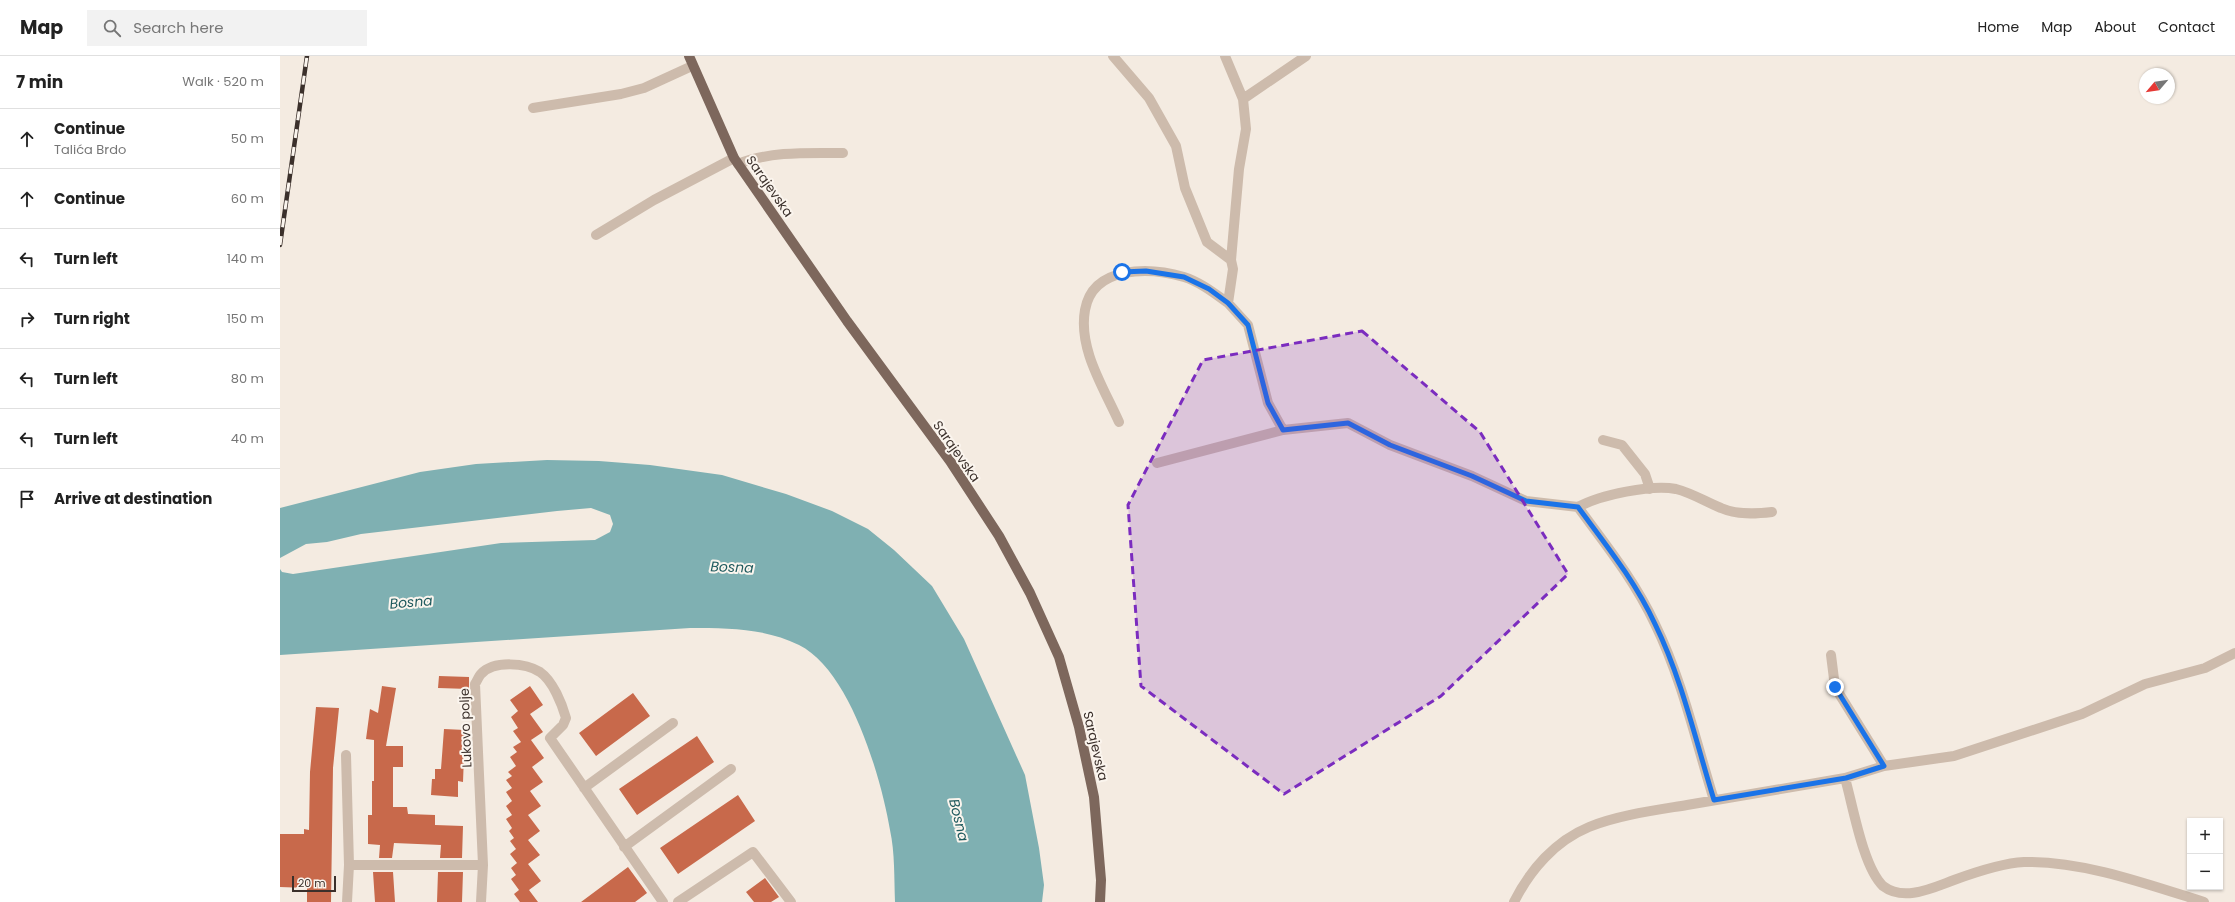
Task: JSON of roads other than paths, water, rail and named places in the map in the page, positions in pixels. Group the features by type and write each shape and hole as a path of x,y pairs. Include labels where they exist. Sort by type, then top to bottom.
{"main road":[{"name":"Sarajevska","path":"691,61 736,161 846,321 950,460 999,536 1030,593 1059,657 1079,727 1094,797 1101,880 1100,902"}],"street":[{"path":"1113,56 1149,98 1176,146 1185,188 1207,242 1231,260"},
{"path":"1225,56 1243,100 1246,129 1238,169 1231,260 1233,269 1228,303"},
{"path":"1243,100 1306,56"},
{"path":"533,108 621,94 644,88 691,61"},
{"path":"596,235 654,200 736,161 779,154 843,153"},
{"path":"1119,422 1089,357 1085,311 1090,295 1104,282 1122,272 1146,271 1184,277 1209,289 1228,303 1248,325 1268,403 1283,430"},
{"path":"1157,463 1283,430 1348,423 1390,445 1472,476 1526,501 1578,507 1606,497 1634,490 1676,489 1704,499 1722,509 1749,514 1772,512"},
{"path":"1604,440 1622,445 1639,465 1650,489"},
{"path":"1578,507 1625,570 1656,624 1675,674 1714,800"},
{"path":"1514,902 1525,880 1543,858 1563,841 1589,827 1645,812 1846,778 1884,766 1954,756 2082,714 2145,684 2205,668 2235,653"},
{"path":"1831,655 1835,687 1884,766"},
{"name":"Lukovo polje","path":"481,902 483,865 475,684 482,673 495,665 519,665 541,673 560,697 566,718 563,725 550,738 663,902"},
{"path":"584,788 673,723"},
{"path":"346,754 349,865 348,902"},
{"path":"624,847 731,769"},
{"path":"1846,778 1864,848 1874,873 1883,887 1900,895 1928,892 1953,880 2023,862 2054,863 2094,871 2141,882 2204,902"},
{"path":"678,902 754,852 792,902"},
{"path":"349,865 483,865"}],"water":[{"name":"Bosna","path":"547,460 599,461 650,465 722,475 786,494 832,511 868,529 894,550 932,586 964,639 1025,775 1039,848 1044,885 1042,902 895,902 894,857 886,808 871,755 860,727 848,701 833,677 817,658 799,645 786,639 746,630 690,628 280,655 280,569 282,572 293,574 501,543 595,540 610,532 613,524 610,515 591,508 557,511 361,534 327,542 306,544 280,558 280,508 420,472 476,464"}],"railway":[{"path":"280,245 307,56"}]}
